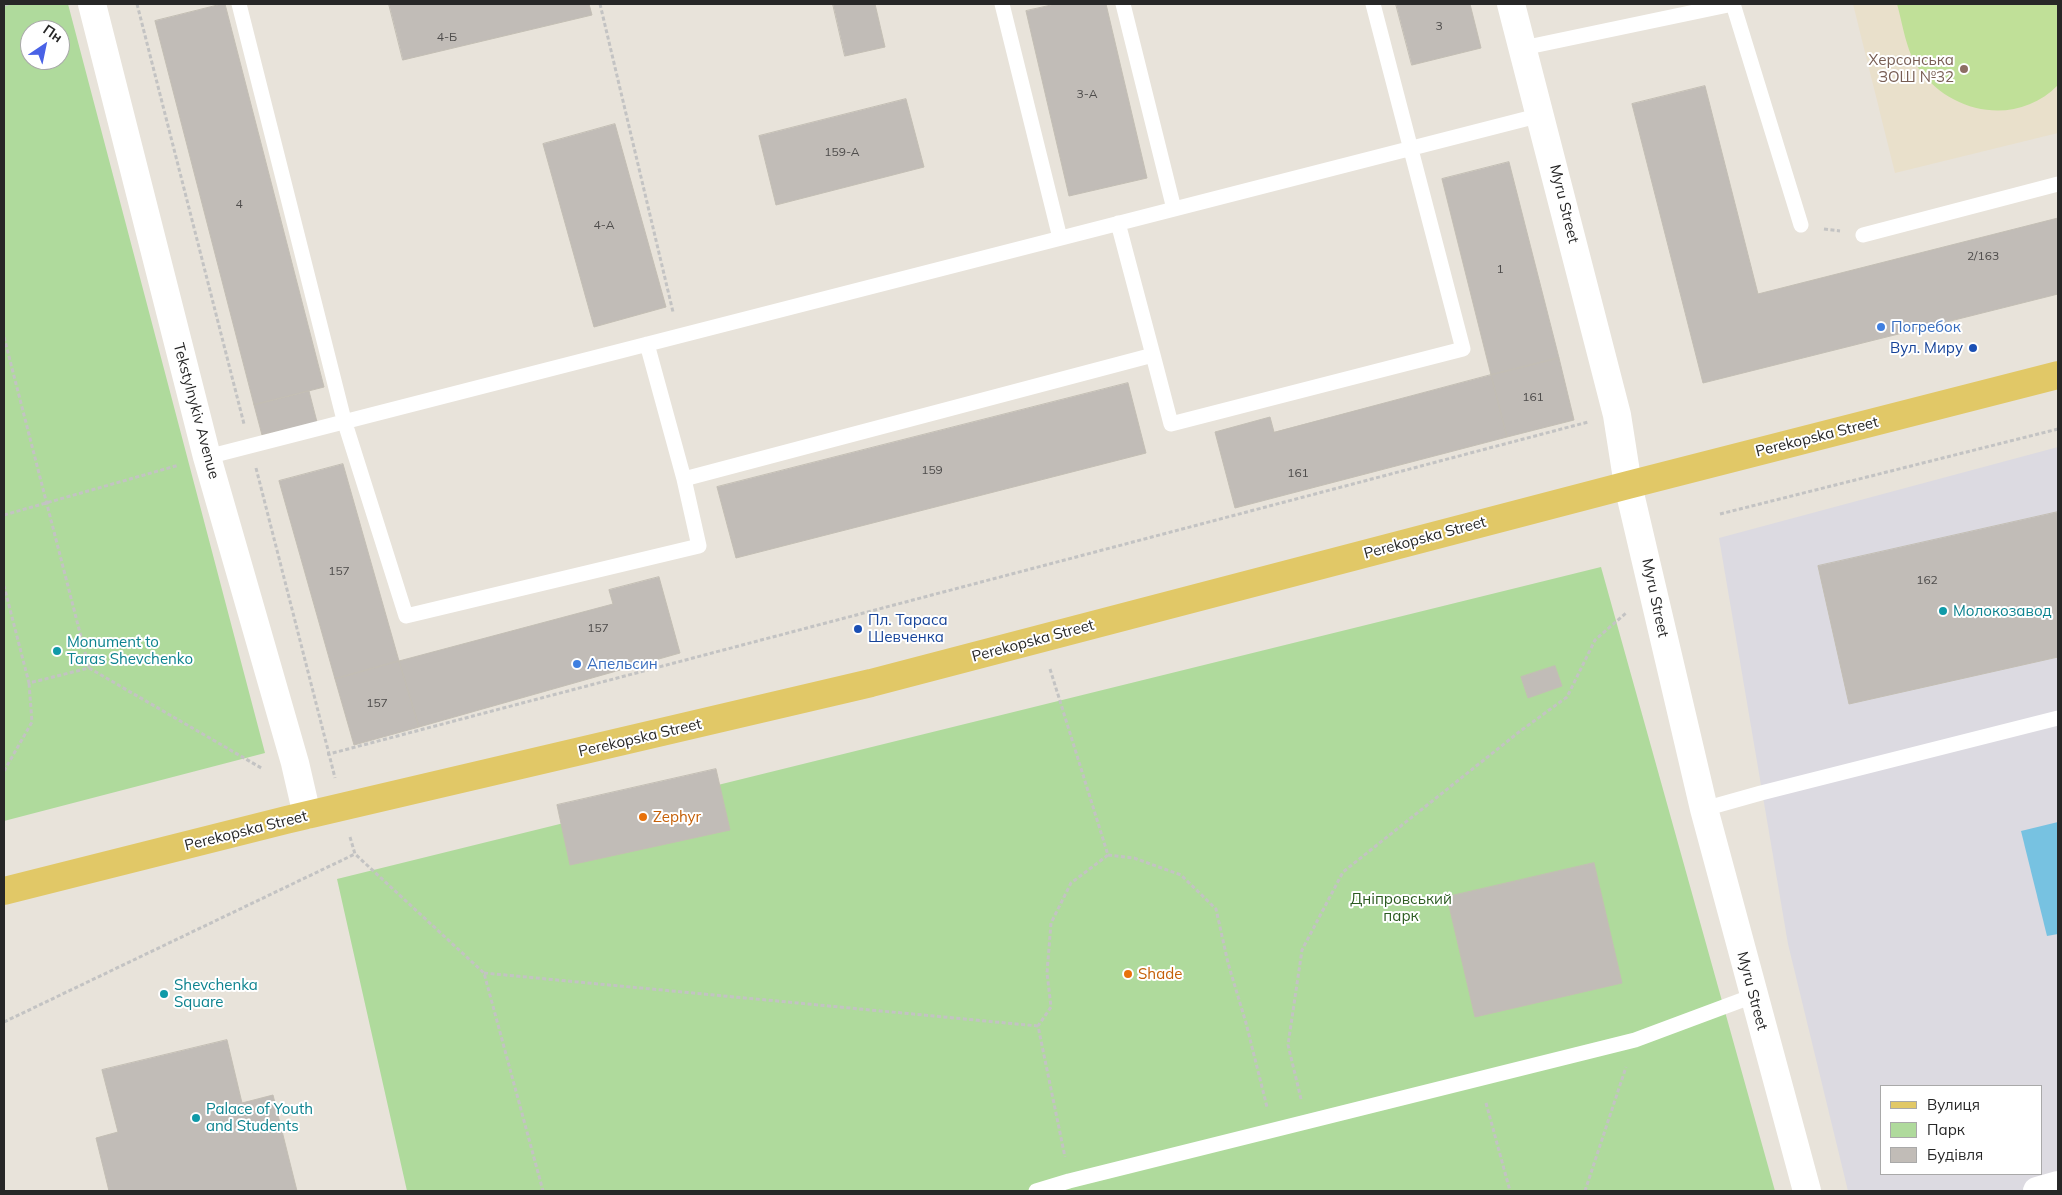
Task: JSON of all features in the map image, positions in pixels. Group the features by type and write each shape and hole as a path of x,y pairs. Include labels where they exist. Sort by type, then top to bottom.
{"main road":[{"name":"Perekopska Street","path":"4,891 307,815 861,685 2058,375"}],"street":[{"name":"Tekstylnykiv Avenue","path":"92,4 207,457 307,815"},
{"name":"Myru Street","path":"1511,4 1617,414 1628,485 1704,809 1807,1191"},
{"path":"2037,1191 2058,1185"}],"lane":[{"path":"239,4 344,420 406,616 698,546 684,479 647,344"},
{"path":"1002,4 1060,238"},
{"path":"1122,4 1174,209"},
{"path":"1118,224 1171,424 1463,349 1373,4"},
{"path":"1522,48 1733,4 1801,225"},
{"path":"207,457 344,420 1541,115"},
{"path":"1863,235 2058,184"},
{"path":"684,479 1153,355"},
{"path":"1704,809 2058,718"},
{"path":"1036,1191 1306,1121 1635,1040 1753,996"}],"path":[{"path":"4,5 9,4"},
{"path":"137,4 329,754 1617,414"},
{"path":"600,4 679,336"},
{"path":"1801,225 1863,235"},
{"path":"4,337 89,668"},
{"path":"1720,514 2058,429"},
{"path":"4,515 207,457"},
{"path":"4,586 29,683 32,722 4,771"},
{"path":"1306,1121 1288,1045 1293,1007 1302,950 1342,872 1519,732 1567,697 1595,640 1652,589"},
{"path":"1041,639 1108,855"},
{"path":"29,683 89,668 265,770"},
{"path":"4,1022 355,854 484,973 543,1191"},
{"path":"1069,1181 1038,1026 1051,1008 1047,974 1051,923 1071,884 1108,855 1134,858 1181,876 1216,909 1228,963 1246,1023 1273,1130"},
{"path":"484,973 1038,1026"},
{"path":"1586,1191 1635,1040"},
{"path":"1479,1078 1510,1191"}],"shaded area":[{"name":"Херсонська ЗОШ №32","path":"1853,4 2058,4 2058,133 1895,173"},
{"path":"2058,447 2058,1191 1848,1191 1788,944 1719,538"}],"green space":[{"path":"4,4 68,4 265,753 4,821"},
{"path":"1897,4 2058,4 2058,85 2042,98 2023,107 2004,110 1985,110 1966,105 1948,96 1932,84 1915,62 1908,46"},
{"name":"Дніпровський парк","path":"1601,567 1775,1191 407,1191 337,879"}],"water":[{"path":"2058,822 2058,934 2047,936 2021,831"}],"building":[{"path":"225,4 324,387 254,405 155,21"},
{"path":"389,4 589,4 592,15 403,60"},
{"path":"833,4 875,4 885,47 845,56"},
{"path":"1056,4 1106,4 1147,178 1069,196 1026,11"},
{"path":"1396,4 1470,4 1481,48 1412,65"},
{"path":"1705,86 1758,294 2058,218 2058,294 1703,383 1632,104"},
{"path":"906,99 924,167 776,205 759,136"},
{"path":"615,124 666,307 594,327 543,144"},
{"path":"1509,162 1559,358 1491,375 1442,179"},
{"path":"1559,358 1574,420 1507,437 1491,375"},
{"path":"1491,375 1507,437 1235,508 1215,432 1270,417 1274,432"},
{"path":"1128,383 1146,453 736,558 717,487"},
{"path":"309,391 317,422 262,435 254,405"},
{"path":"343,464 399,661 335,679 279,481"},
{"name":"Молокозавод","path":"2058,512 2058,657 1849,704 1818,566"},
{"path":"659,577 680,653 419,727 399,661 613,604 609,590"},
{"path":"399,661 419,727 354,745 335,679"},
{"path":"1555,666 1562,686 1528,698 1521,677"},
{"name":"Zephyr","path":"716,769 730,830 570,865 557,805"},
{"path":"1594,863 1622,983 1475,1017 1447,897"},
{"name":"Palace of Youth and Students","path":"227,1040 242,1103 273,1095 297,1191 109,1191 96,1138 118,1132 102,1070"}],"place":[{"name":"Херсонська ЗОШ №32","path":"1964,69"},
{"name":"Погребок","path":"1881,327"},
{"name":"Вул. Миру","path":"1973,348"},
{"name":"Молокозавод","path":"1943,611"},
{"name":"Пл. Тараса Шевченка","path":"858,629"},
{"name":"Monument to Taras Shevchenko","path":"57,651"},
{"name":"Апельсин","path":"577,664"},
{"name":"Zephyr","path":"643,817"},
{"name":"Shade","path":"1128,974"},
{"name":"Shevchenka Square","path":"164,994"},
{"name":"Palace of Youth and Students","path":"196,1118"}]}
